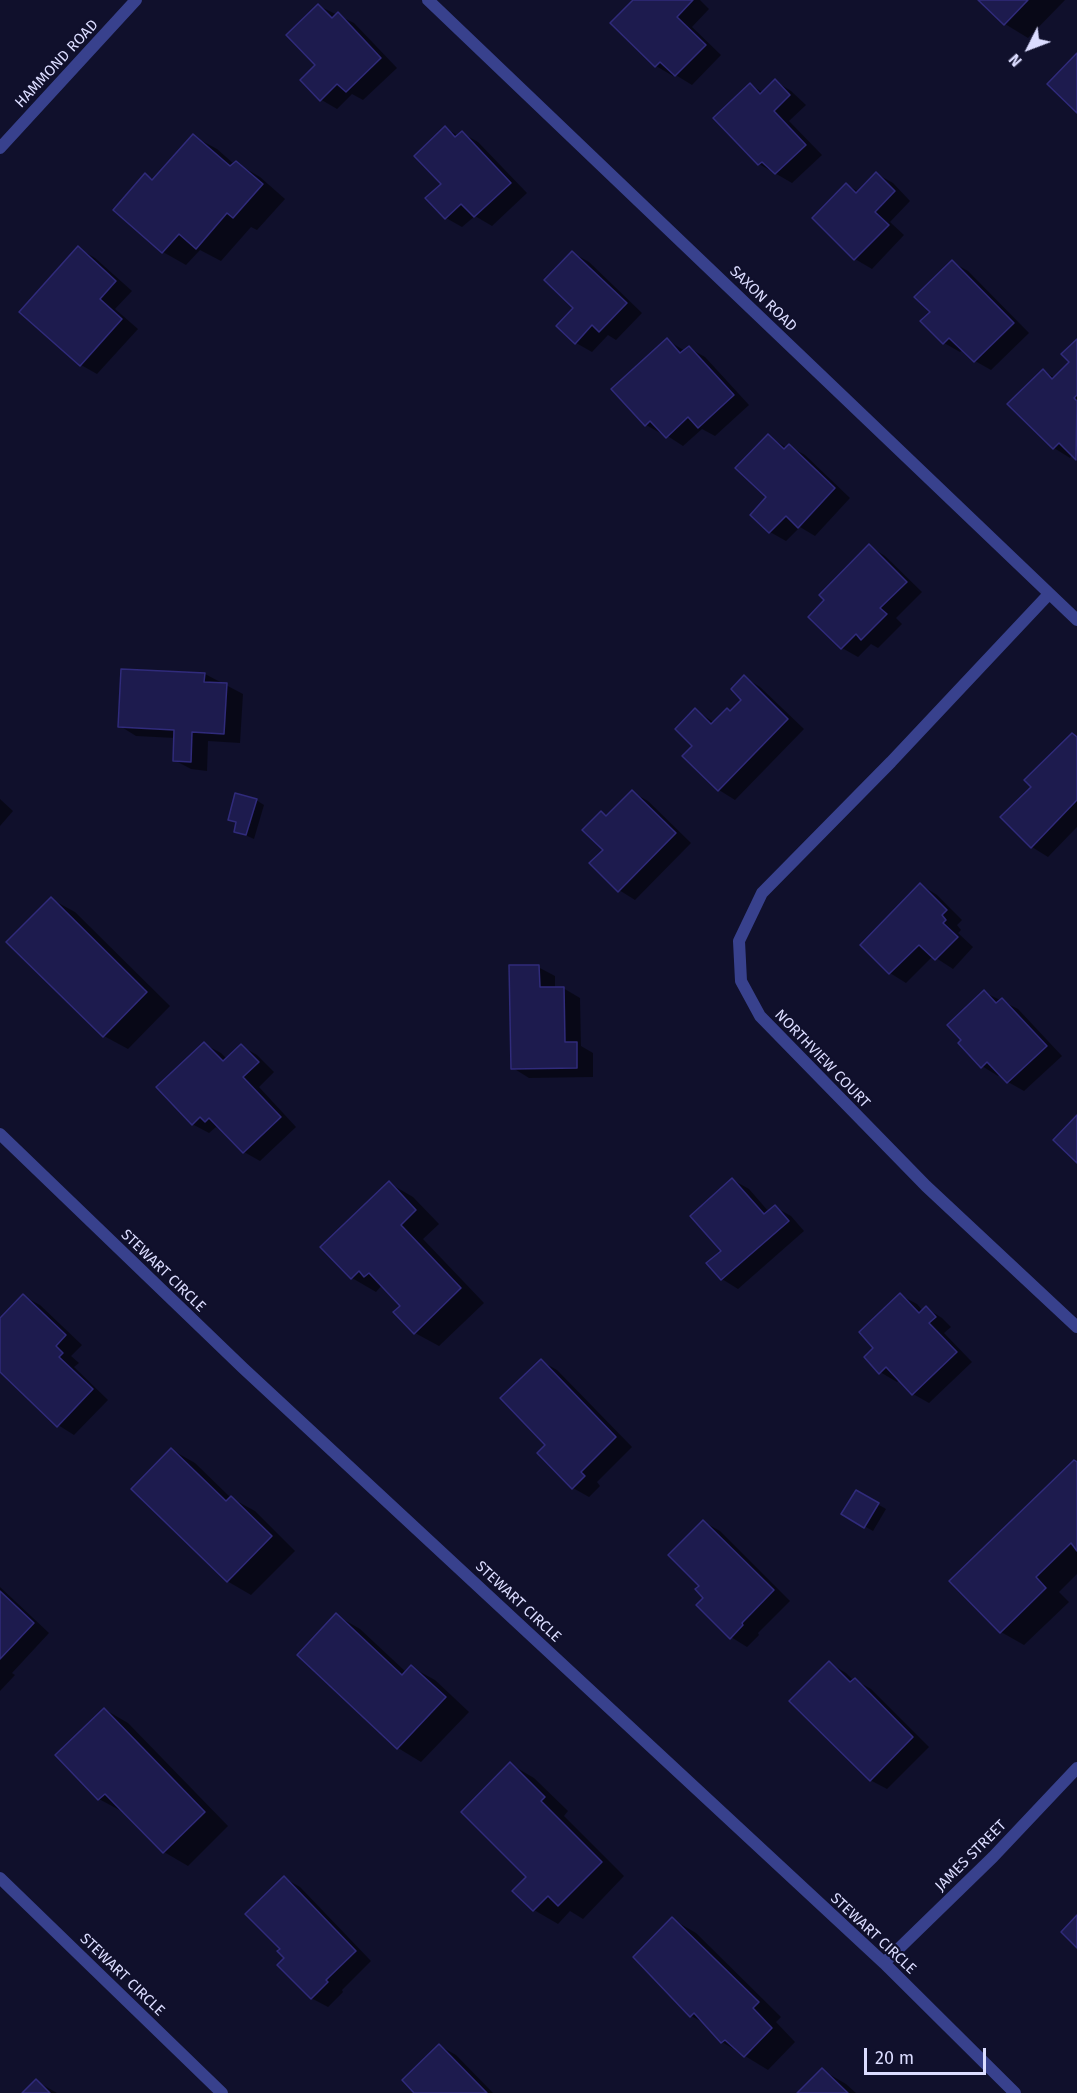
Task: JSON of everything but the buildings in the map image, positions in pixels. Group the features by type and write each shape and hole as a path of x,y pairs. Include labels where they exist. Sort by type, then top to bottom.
{"street":[{"name":"HAMMOND ROAD","path":"0,148 136,0"},
{"name":"SAXON ROAD","path":"428,0 1077,620"},
{"name":"NORTHVIEW COURT","path":"1049,594 891,762 762,893 739,940 741,981 760,1016 926,1186 1077,1327"},
{"name":"STEWART CIRCLE","path":"0,1134 243,1368 884,1963 1015,2093"},
{"name":"JAMES STREET","path":"884,1963 993,1857 1077,1768"},
{"name":"STEWART CIRCLE","path":"0,1878 222,2093"}]}
